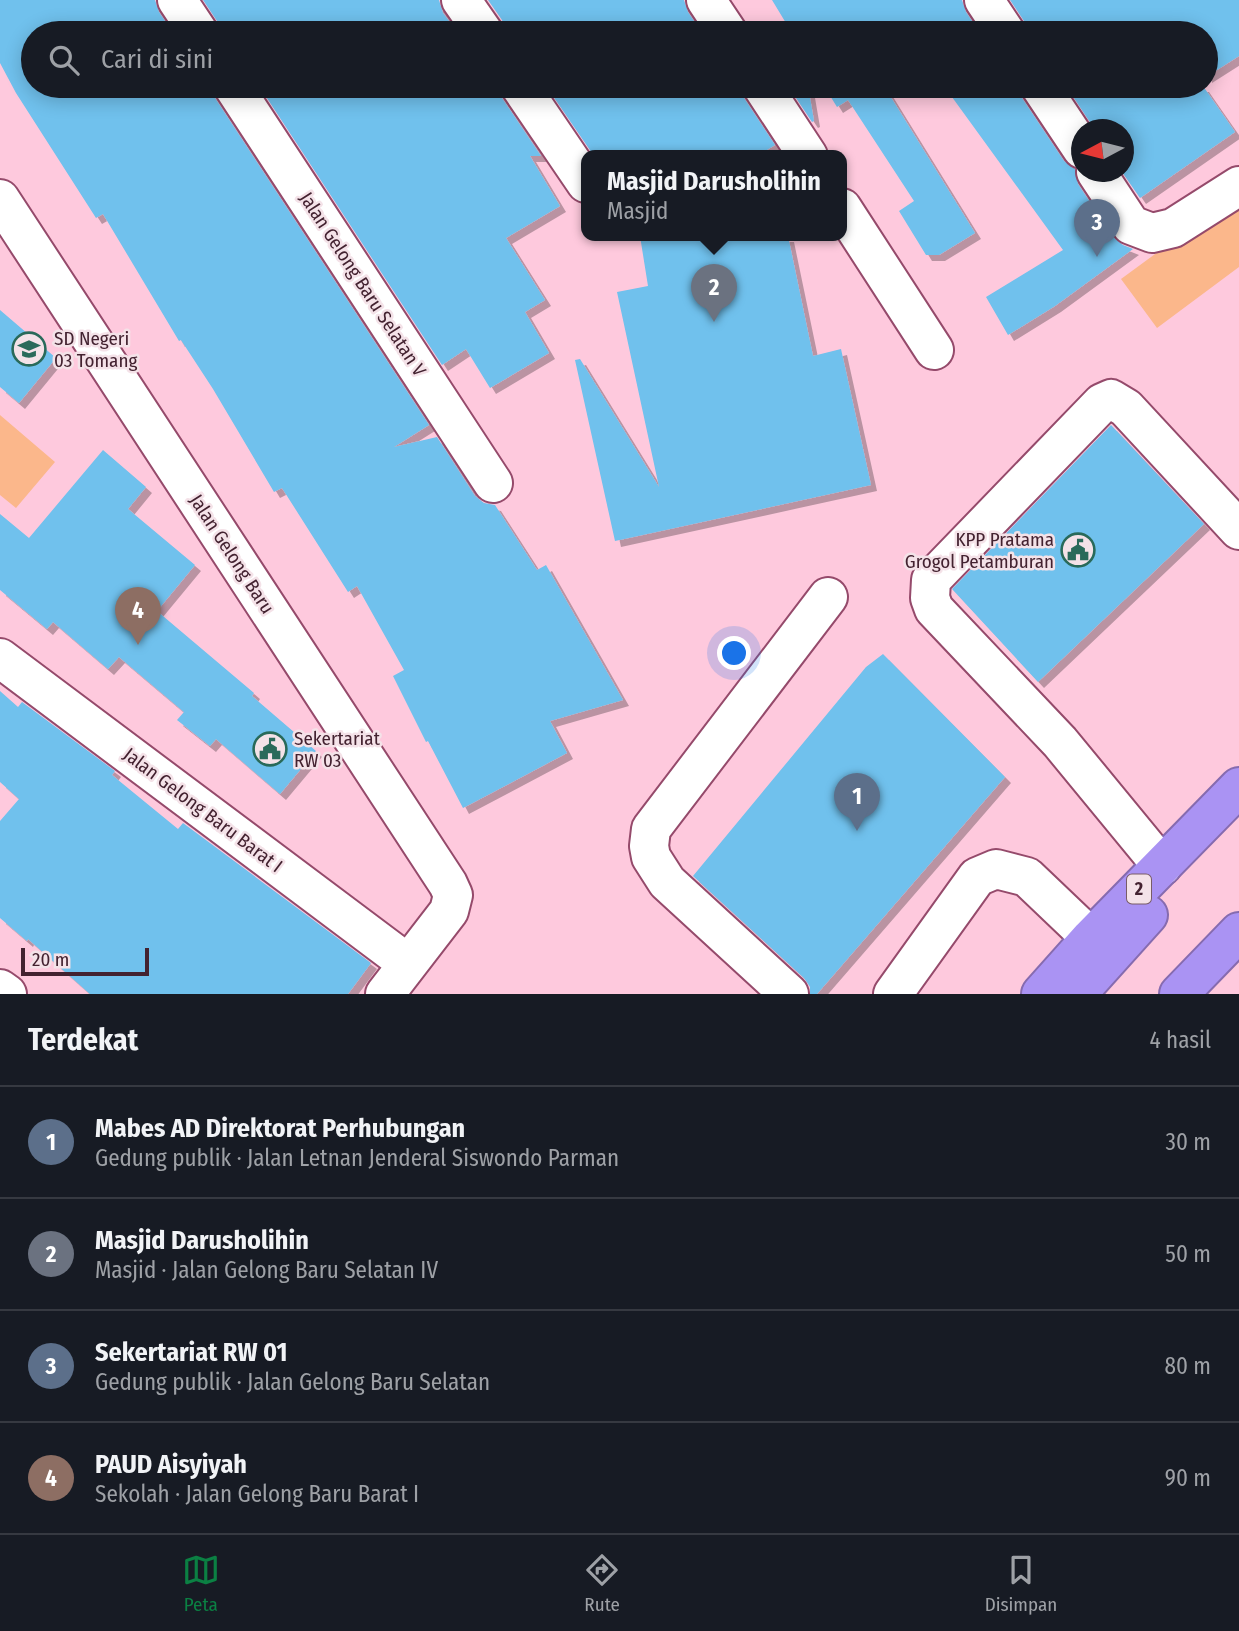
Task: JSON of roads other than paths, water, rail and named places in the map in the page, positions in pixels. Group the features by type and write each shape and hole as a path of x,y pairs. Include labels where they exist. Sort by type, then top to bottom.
{"highway":[{"name":"2","path":"1041,994 1091,938 1239,788"},
{"path":"1077,994 1177,883 1239,821"},
{"path":"1179,994 1239,932"}],"street":[{"path":"177,0 191,21"},
{"path":"461,0 476,21"},
{"path":"706,0 720,21"},
{"path":"984,0 998,21"},
{"name":"Jalan Gelong Baru Selatan V","path":"241,98 493,483"},
{"path":"528,98 581,176"},
{"path":"770,98 804,150"},
{"path":"1048,98 1071,132"},
{"path":"1103,182 1131,225 1152,233 1173,228 1239,186"},
{"name":"Jalan Gelong Baru","path":"0,199 448,884 453,895 449,911 407,963"},
{"path":"847,216 934,350"},
{"path":"1161,866 1060,742 934,609 930,597 931,580 1102,403 1111,400 1126,408 1239,530"},
{"path":"789,994 667,882 651,857 651,829 828,597"},
{"name":"Jalan Gelong Baru Barat I","path":"0,658 407,963"},
{"path":"893,994 977,877 996,869 1027,877 1091,938"},
{"path":"385,994 407,963"},
{"path":"0,989 6,994"}],"place":[{"name":"Sekertariat RW 01","path":"1097,257"},
{"name":"Masjid Darusholihin","path":"714,322"},
{"name":"SD Negeri 03 Tomang","path":"29,349"},
{"name":"KPP Pratama Grogol Petamburan","path":"1078,550"},
{"name":"PAUD Aisyiyah","path":"138,645"},
{"name":"Sekertariat RW 03","path":"270,749"},
{"name":"Mabes AD Direktorat Perhubungan","path":"857,831"}]}
